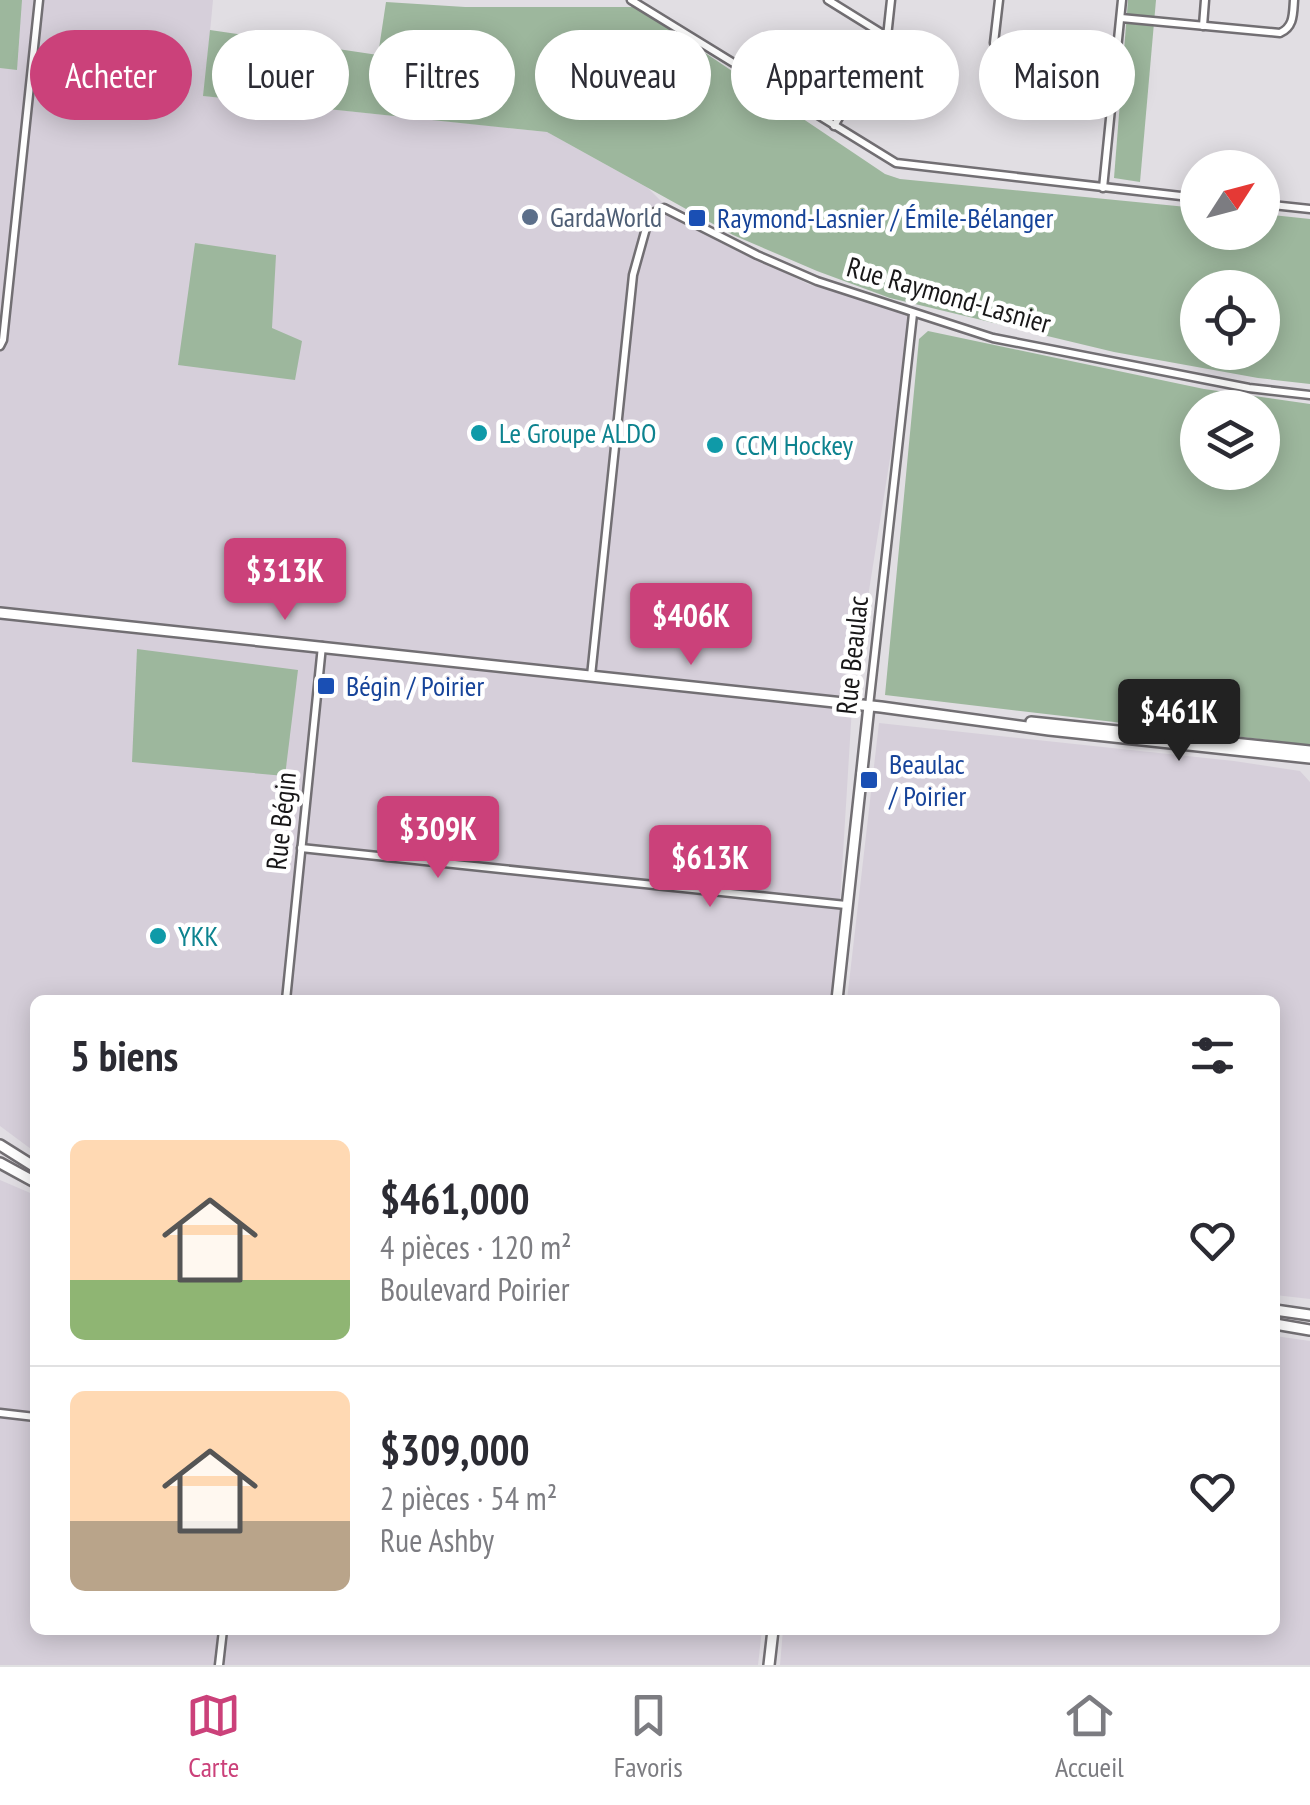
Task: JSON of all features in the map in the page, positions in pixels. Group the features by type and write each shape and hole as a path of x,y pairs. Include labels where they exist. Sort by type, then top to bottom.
{"street":[{"path":"2,343 39,0"},
{"path":"631,0 882,157 910,167 1180,196"},
{"path":"828,0 877,30"},
{"path":"888,30 891,0"},
{"path":"996,30 999,0"},
{"path":"1120,30 1122,0"},
{"path":"1203,26 1205,0"},
{"path":"1121,18 1280,33 1292,23 1294,0"},
{"path":"834,126 838,120"},
{"path":"1103,188 1110,120"},
{"path":"1280,206 1310,209"},
{"name":"Rue Raymond-Lasnier","path":"592,676 633,275 650,214 664,208 802,274 993,338 1249,388 1310,395"},
{"name":"Rue Beaulac","path":"837,995 914,314"},
{"path":"0,613 869,706 1064,732 1310,754"},
{"name":"Rue Bégin","path":"286,995 322,646"},
{"path":"301,848 846,905"},
{"path":"0,1145 30,1164"},
{"path":"0,1163 30,1179"},
{"path":"1280,1311 1310,1314"},
{"path":"1280,1325 1310,1330"},
{"path":"0,1413 30,1416"},
{"path":"219,1665 222,1635"},
{"path":"769,1665 772,1635"}],"shaded area":[{"path":"0,0 213,0 204,96 212,97 212,120 349,120 349,111 369,113 369,120 433,120 547,132 648,188 681,221 808,284 913,314 853,691 834,995 30,995 30,1148 0,1126"},
{"path":"879,723 1300,771 1310,782 1310,1299 1280,1296 1280,995 848,995"},
{"path":"0,1180 30,1193 30,1635 761,1635 758,1665 0,1665"},
{"path":"1280,1337 1310,1341 1310,1665 780,1665 783,1635 1280,1635"}],"green space":[{"path":"0,0 22,0 17,70 0,68"},
{"path":"1128,0 1156,0 1140,182 1114,178 1119,120 1135,120 1135,30 1126,30"},
{"path":"386,2 465,7 637,7 671,30 535,30 535,120 711,120 711,57 731,70 731,120 805,120 885,174 900,179 1180,206 1180,250 1280,250 1280,216 1310,219 1310,384 1214,370 1280,370 1280,270 1180,270 1180,364 1114,352 890,298 817,271 733,235 547,132 432,120 515,120 515,30 382,30"},
{"path":"212,30 212,97 203,96"},
{"path":"349,51 369,54 369,113 349,111"},
{"path":"195,243 276,255 272,328 302,341 295,380 178,365"},
{"path":"928,331 1211,390 1180,390 1180,490 1280,490 1280,400 1310,404 1310,745 885,695 919,339"},
{"path":"137,649 298,670 285,776 132,762"}],"place":[{"name":"GardaWorld","path":"530,217"},
{"name":"Raymond-Lasnier / Émile-Bélanger","path":"697,218"},
{"name":"Le Groupe ALDO","path":"479,433"},
{"name":"CCM Hockey","path":"715,445"},
{"name":"Bégin / Poirier","path":"326,686"},
{"name":"Beaulac / Poirier","path":"869,780"},
{"name":"YKK","path":"158,936"}]}
